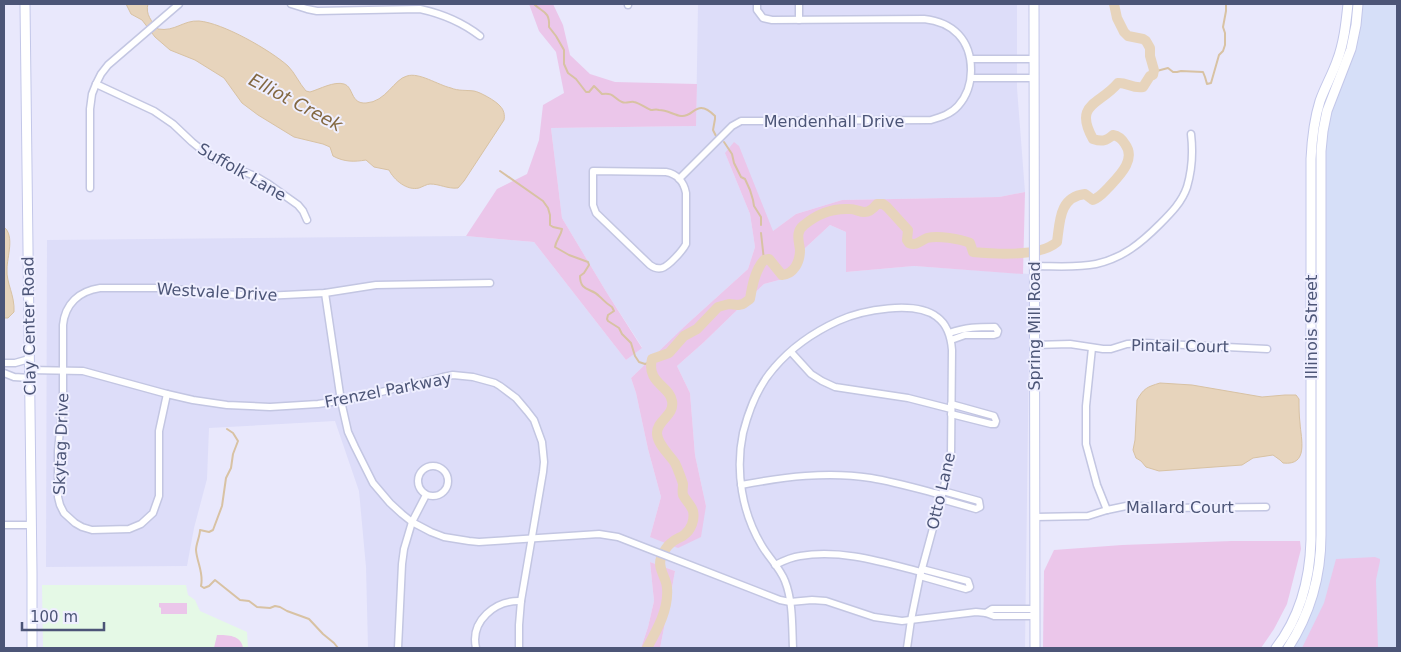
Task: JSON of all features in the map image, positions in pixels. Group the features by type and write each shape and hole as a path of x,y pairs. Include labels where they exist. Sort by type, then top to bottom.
{"street":[{"name":"Clay Center Road","path":"25,4 32,648"},
{"path":"90,188 90,109 92,94 96,84 108,65 179,4"},
{"path":"291,4 317,11 404,6 435,12 454,19 480,36"},
{"path":"757,4 757,10 763,18 772,20 936,20 959,35 964,41 971,59 1034,59"},
{"path":"799,4 799,20"},
{"name":"Spring Mill Road","path":"1034,4 1035,648"},
{"name":"Illinois Street","path":"1276,648 1294,618 1309,570 1311,540 1312,139 1315,119 1321,100 1342,46 1348,4"},
{"name":"Illinois Street","path":"1288,648 1310,604 1320,560 1321,151 1327,111 1351,49 1358,4"},
{"name":"Mendenhall Drive","path":"679,179 738,122 931,120 941,117 950,112 963,100 971,78 971,59"},
{"path":"971,78 1034,78"},
{"name":"Suffolk Lane","path":"96,84 154,110 213,159 257,177 298,205 307,220"},
{"path":"1034,261 1084,266 1098,264 1115,258 1144,240 1172,212 1186,189 1191,172 1191,134"},
{"path":"593,171 664,171 671,173 679,179 686,193 686,245 666,266 655,268 594,210 593,171"},
{"name":"Westvale Drive","path":"63,334 64,318 71,303 81,294 96,289 166,288 220,294 282,296 376,285 490,283"},
{"path":"325,292 341,401 348,432 374,483 390,503 412,522 431,532 453,539 479,542 598,534 618,537 780,600 790,602 826,601 888,620 911,620 986,613 994,616 1035,612"},
{"path":"793,648 790,602 784,577 762,547 752,526 745,506 741,485 741,449 749,411 754,399 774,368 791,352 810,336 839,320 884,310 923,310 942,321 949,332 979,327 995,327 998,331 994,335 966,335 951,340"},
{"name":"Otto Lane","path":"907,648 921,572 951,455 951,340 949,332"},
{"name":"Skytag Drive","path":"63,334 63,407 58,451 58,497 62,508 75,523 86,529 128,529 141,524 153,512 159,496 159,431 166,394"},
{"name":"Pintail Court","path":"1034,345 1070,344 1111,349 1137,343 1267,349"},
{"path":"1092,348 1086,406 1086,444 1097,485 1107,510"},
{"path":"791,352 811,374 835,387 908,398 951,409 994,416 996,421 995,424 991,424 951,409"},
{"path":"4,363 15,363 29,359"},
{"name":"Frenzel Parkway","path":"4,373 14,377 63,370 88,372 166,394 218,404 260,407 304,406 341,401 453,375 473,377 494,383 516,398 534,420 542,442 544,462 521,601 519,648"},
{"path":"434,466 444,471 448,479 446,488 439,495 426,495 419,487 418,477 424,468 434,466"},
{"path":"741,485 790,477 852,476 888,481 942,495 979,501 980,507 976,508 942,495"},
{"path":"398,648 402,564 405,543 412,522 426,495"},
{"name":"Mallard Court","path":"1035,518 1088,516 1131,505 1160,508 1266,507"},
{"path":"4,525 31,525"},
{"path":"774,565 790,558 801,556 842,555 880,561 921,572 968,581 970,587 966,589 921,572"},
{"path":"476,648 478,628 484,616 502,604 521,601"}],"shaded area":[{"path":"529,4 553,4 563,25 570,55 590,74 615,82 697,84 696,126 551,128 562,218 642,348 626,360 534,242 466,236 497,189 527,174 539,140 543,105 564,93 556,52 539,31"},
{"path":"698,4 1017,4 1017,88 1025,192 999,197 842,200 796,214 772,232 725,153 750,214 755,247 748,269 631,378 661,497 650,537 706,506 695,455 690,393 677,366 764,284 794,276 803,250 830,225 846,232 846,272 914,266 1030,274 1025,648 660,648 675,571 650,562 654,601 641,648 368,648 366,567 359,491 335,421 209,428 207,479 194,528 187,566 46,567 47,240 466,236 534,242 626,360 642,347 562,218 551,128 696,126"},
{"path":"1361,4 1397,4 1397,648 1292,648 1308,619 1319,585 1324,168 1328,124"},
{"path":"734,142 739,146 773,231 796,214 842,200 999,197 1025,192 1023,274 914,266 846,272 846,232 830,225 803,250 794,276 764,284 677,366 690,393 695,455 706,506 701,537 678,548 650,537 661,497 631,378 748,269 755,247 750,214 725,153"},
{"path":"1232,541 1300,541 1301,549 1287,604 1274,629 1261,648 1043,648 1044,571 1054,550 1122,545"},
{"path":"1375,557 1380,559 1376,580 1378,648 1302,648 1324,603 1336,559"},
{"path":"650,562 675,571 660,648 641,648 654,601"},
{"path":"42,585 186,585 188,595 195,600 200,611 247,632 248,648 43,648"},
{"path":"159,603 187,603 187,614 161,614"},
{"path":"217,635 237,638 240,640 243,648 214,648"}],"water":[{"name":"Elliot Creek","path":"126,4 148,4 148,14 158,29 169,29 188,22 199,21 233,32 258,45 288,66 306,91 310,92 340,83 349,88 357,101 361,103 373,102 384,95 402,78 412,75 423,77 454,89 474,91 484,95 501,108 504,113 504,120 458,188 430,184 419,188 410,188 398,181 389,170 374,167 366,160 349,161 337,158 333,156 330,147 294,137 258,115 242,103 224,78 195,60 170,50 155,37 142,20 131,14"},
{"path":"4,227 10,241 7,274 14,306 14,312 8,318 4,318"},
{"path":"1160,383 1192,385 1262,397 1296,395 1299,399 1302,443 1300,456 1291,463 1283,463 1273,455 1253,458 1242,465 1159,471 1146,467 1136,458 1133,450 1137,400 1146,388"}],"waterway":[{"path":"534,4 547,15 549,27 564,50 564,64 568,73 576,79 586,92 589,92 594,86 602,94 611,95 624,103 634,102 651,110 662,110 681,116 685,116 699,108 704,108 715,116 713,130 716,136"},
{"path":"647,648 662,619 666,604 667,588 660,566 661,558 670,544 689,530 693,518 693,511 683,495 683,484 676,465 658,438 657,429 671,411 672,401 667,391 652,374 652,359 669,353 684,336 697,329 718,307 729,304 743,304 750,299 756,273 764,260 769,259 782,275 793,270 799,259 799,231 809,221 826,212 844,209 866,212 872,210 877,204 883,204 908,230 907,240 909,243 916,244 927,238 943,237 970,243 973,252 1004,254 1028,252 1049,247 1057,242 1062,211 1070,200 1085,194 1093,200 1098,198 1117,179 1128,162 1128,150 1119,137 1113,135 1104,140 1093,139 1086,118 1087,111 1118,83 1143,87 1150,76 1153,75 1154,70 1150,48 1143,39 1128,36 1124,32 1117,18 1114,4"},
{"path":"1153,72 1168,68 1173,72 1203,72 1207,84 1211,83 1219,55 1225,45 1223,27 1226,4"},
{"path":"724,142 732,154 741,177 745,179 750,190 754,206 761,217 761,225"},
{"path":"500,171 543,201 548,208 550,225 562,229 555,247 588,262 589,265 580,276 582,285 612,307 614,311 608,315 607,319 619,328 631,343 639,362 645,364 651,362"},
{"path":"761,233 764,260"},
{"path":"227,429 233,433 238,441 233,454 231,468 226,478 222,506 213,530 209,532 200,530 196,550 202,577 201,586 204,588 209,586 215,580 240,600 249,601 257,607 280,607 309,619 338,648"}]}
